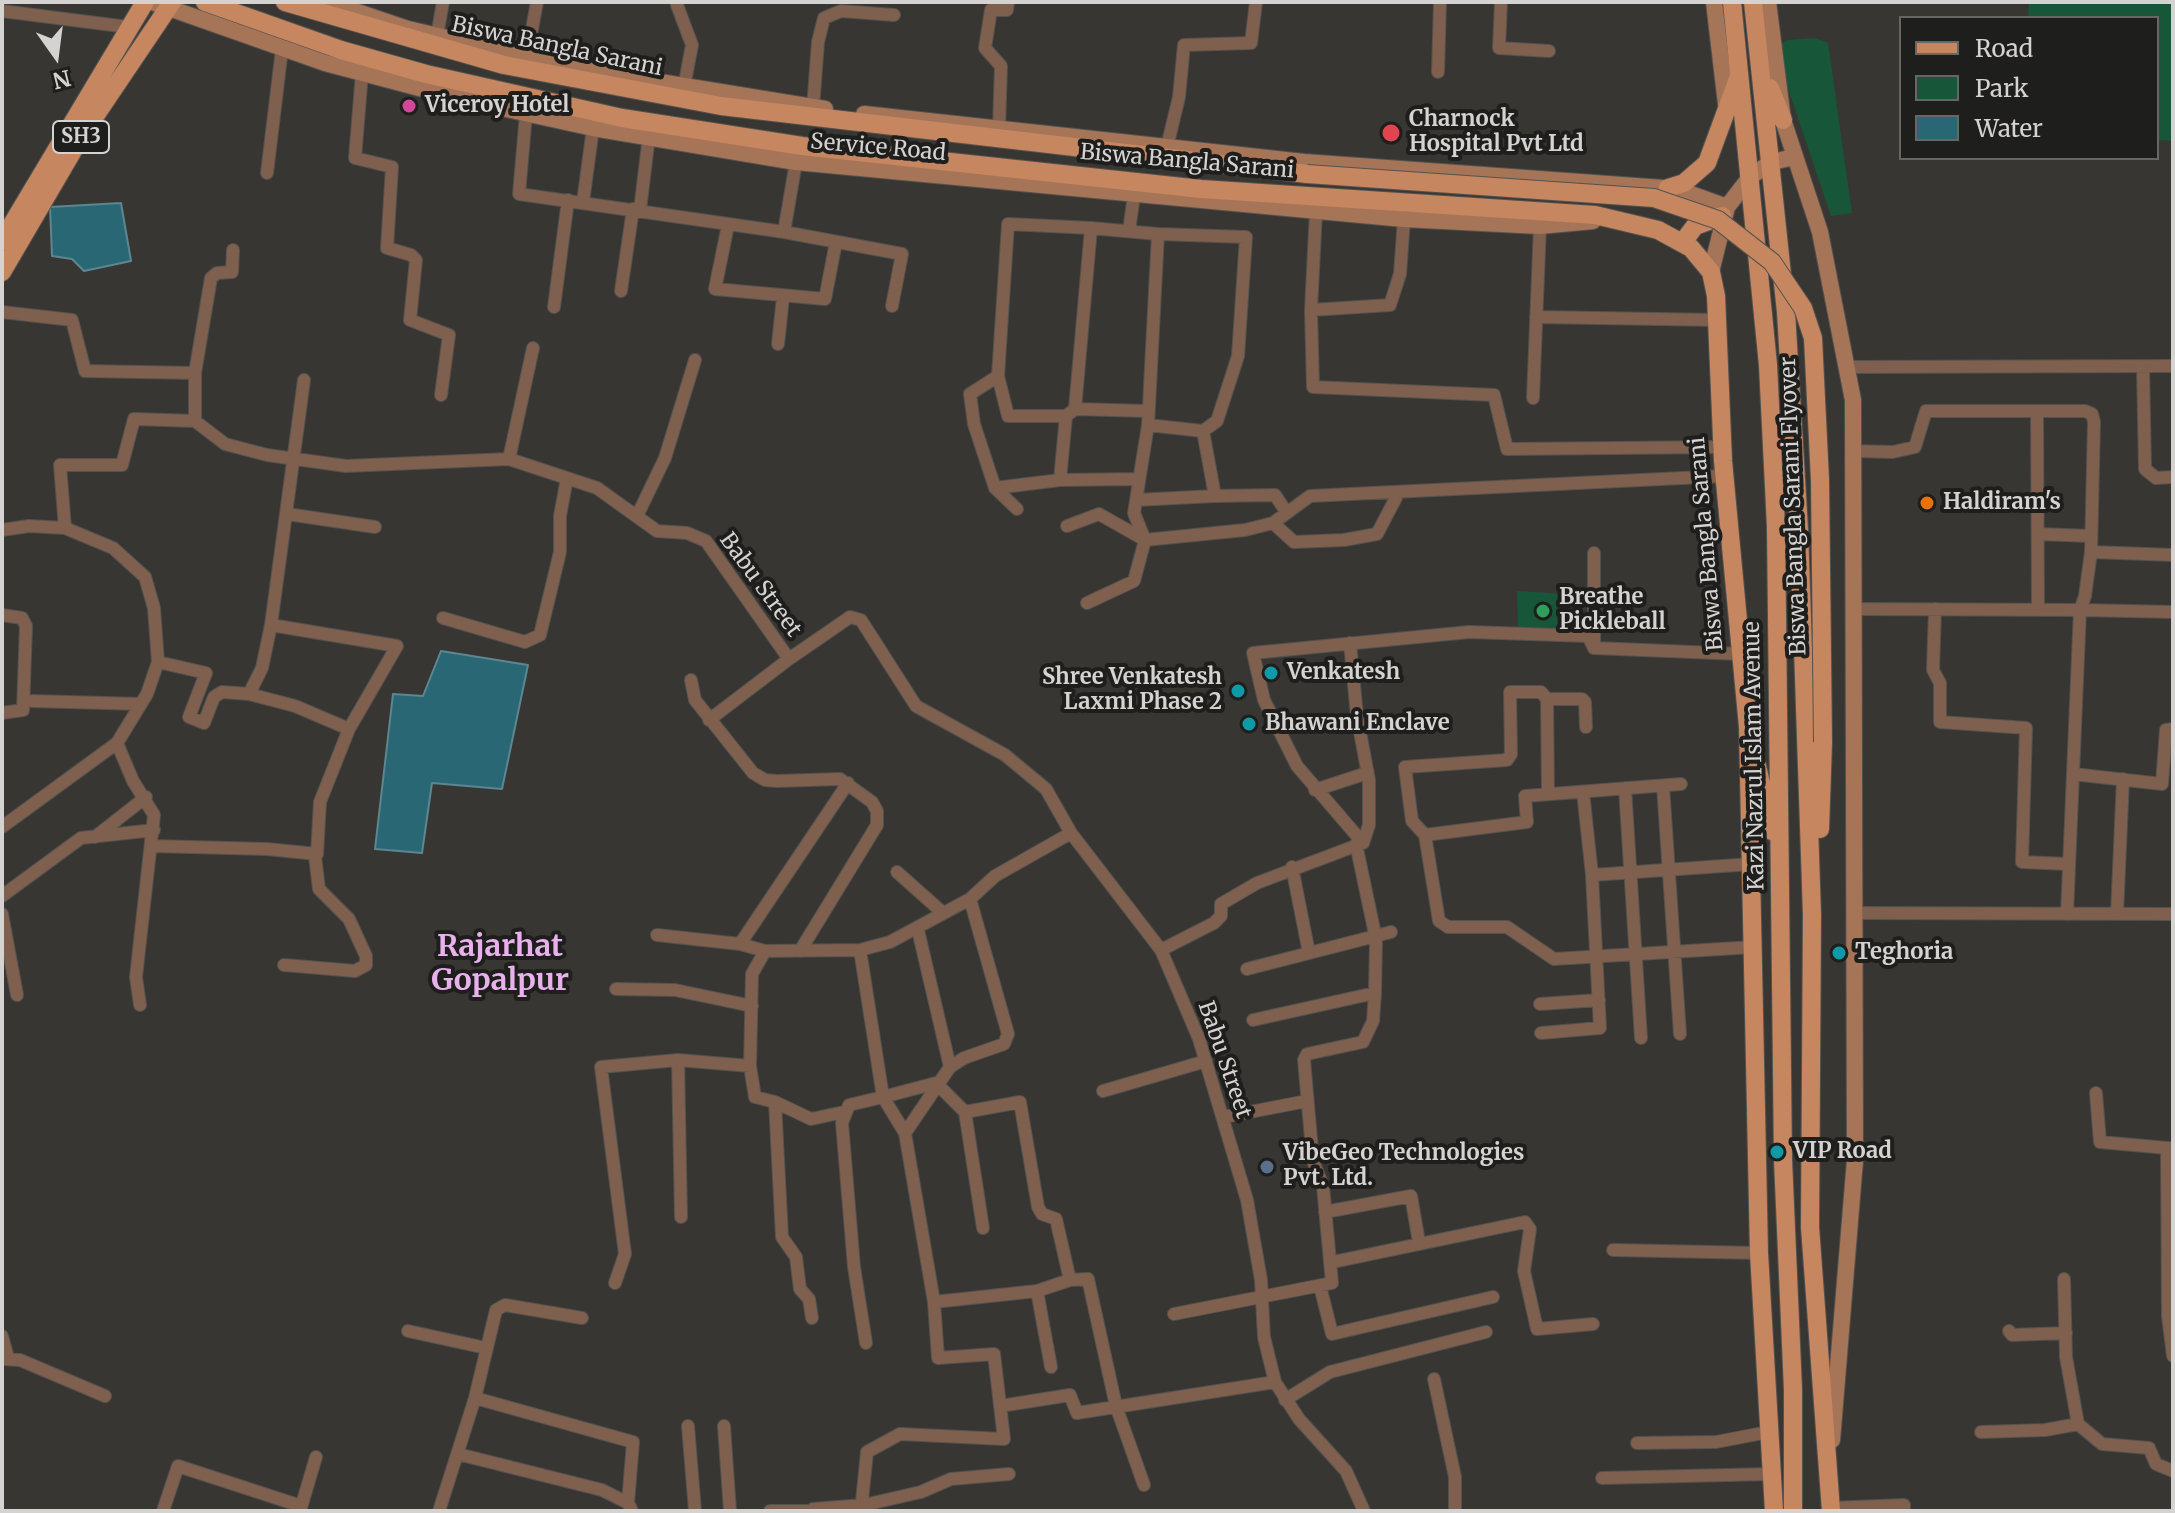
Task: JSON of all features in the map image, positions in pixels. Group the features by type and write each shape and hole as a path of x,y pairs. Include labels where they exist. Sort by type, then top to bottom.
{"main road":[{"name":"SH3","path":"2,241 145,2"},
{"name":"Biswa Bangla Sarani","path":"205,2 341,50 501,93 803,157 1619,218 1658,230 1683,242 1711,272 1718,320 1724,476 1748,727"},
{"name":"Biswa Bangla Sarani","path":"285,2 526,62 722,100 1253,162"},
{"name":"Kazi Nazrul Islam Avenue","path":"1732,2 1768,365 1776,512 1793,1511"},
{"path":"1753,2 1786,312 1799,529 1812,915 1811,1264 1831,1504"},
{"name":"SH3","path":"2,272 164,4"},
{"path":"1761,63 1783,120"},
{"path":"1668,188 1684,183 1707,163 1726,104 1741,74"},
{"name":"Biswa Bangla Sarani Flyover","path":"1253,162 1307,174 1654,198 1718,220 1772,262 1803,308 1813,338 1820,480 1823,742 1822,810 1812,915"},
{"path":"1683,242 1695,226 1726,211"},
{"path":"1748,727 1780,865"},
{"path":"1748,727 1759,1253 1774,1511"},
{"path":"1787,1265 1811,1264"}],"street":[{"name":"Service Road","path":"328,2 368,9 437,36 526,62 684,87 722,100 1167,147 1253,162 1668,188 1694,193 1726,211"},
{"path":"437,36 443,2"},
{"path":"526,62 537,2"},
{"path":"999,128 1001,66 985,48 991,10 1007,10 1008,2"},
{"path":"1167,147 1179,97 1184,45 1251,43 1256,2"},
{"path":"1438,72 1440,2"},
{"path":"1501,2 1499,48 1549,51"},
{"path":"1714,2 1726,104"},
{"path":"1768,2 1783,120 1820,232 1853,400 1855,1160 1831,1504 1904,1505 1904,1511"},
{"name":"Service Road","path":"164,4 282,49 362,73 593,128 803,157 1134,195 1404,219 1540,226 1619,218"},
{"path":"677,5 692,45 684,87"},
{"path":"2,11 128,27"},
{"path":"813,108 818,42 824,18 841,11 894,15"},
{"path":"267,173 282,49"},
{"path":"362,73 355,158 360,162 392,167 387,248 411,255 416,260 410,320 417,325 446,331 449,335 441,395"},
{"path":"526,114 519,194 784,232 902,254 892,306"},
{"path":"583,202 593,128"},
{"path":"621,291 649,136"},
{"path":"784,232 803,157"},
{"path":"1711,272 1726,211 1751,176 1772,162 1794,157"},
{"path":"1129,231 1134,195"},
{"path":"554,307 568,200"},
{"path":"1316,211 1311,310 1313,387 1494,395 1502,414 1507,449 1722,447"},
{"path":"1311,310 1390,305 1400,274 1404,219"},
{"path":"1147,411 1008,416 998,376 1008,224 1246,237 1238,356 1217,421 1203,431 1148,425"},
{"path":"728,225 715,289 825,299 836,242"},
{"path":"1533,398 1540,226"},
{"path":"1060,480 1071,412 1091,228"},
{"path":"1087,603 1134,581 1145,540 1134,513 1148,425 1158,234"},
{"path":"65,528 60,465 122,465 134,419 195,421 195,373 211,278 217,273 232,272 233,250"},
{"path":"778,344 783,297"},
{"path":"2,312 72,320 85,371 195,373"},
{"path":"1536,317 1718,320"},
{"path":"509,459 533,348"},
{"path":"637,516 665,458 695,360"},
{"path":"2143,366 2145,469 2156,478 2173,477"},
{"path":"1848,367 2173,366"},
{"path":"998,376 970,394 974,424 995,488 1017,509"},
{"path":"249,694 262,668 271,625 295,459 296,420 304,380"},
{"path":"1853,451 1893,452 1915,447 1926,411 2092,414 2091,552 2080,610 2067,914"},
{"path":"2037,411 2038,609"},
{"name":"Babu Street","path":"195,421 225,444 295,459 346,466 509,459 597,488 657,531 687,533 706,541 789,659 850,617 857,617 916,706 1005,755 1046,789 1071,833 1161,950 1206,1061 1247,1200 1264,1337 1275,1382 1285,1400 1346,1471 1364,1511"},
{"path":"1203,431 1215,496"},
{"path":"1067,526 1099,514 1145,540 1245,530 1273,523 1310,496 1724,476"},
{"path":"443,618 525,642 540,635 560,552 560,516 567,478"},
{"path":"995,488 1060,480 1139,479"},
{"path":"1273,523 1294,542 1344,540 1377,534 1399,492"},
{"path":"1136,500 1275,495 1287,513"},
{"path":"287,514 375,527"},
{"path":"2,530 29,526 65,528 113,548 145,577 154,608 158,662 141,704 117,743 2,827"},
{"path":"2038,534 2091,536"},
{"path":"2091,552 2173,555"},
{"path":"1594,553 1594,648"},
{"path":"1853,609 2173,612"},
{"path":"1935,609 1933,670 1940,683 1940,722 2026,728 2022,862 2068,864"},
{"path":"2,615 22,618 26,626 23,710 2,713"},
{"path":"271,625 397,646 349,729 320,802 315,856 319,889 349,919 366,956 366,965 355,971 284,965"},
{"path":"1174,1314 1332,1283 1333,1262 1321,1173 1313,1161 1304,1060 1307,1054 1363,1042 1373,1021 1376,939 1359,844 1297,766 1264,700 1253,653 1469,632 1544,632 1588,636 1594,648"},
{"path":"1161,950 1214,923 1221,916 1221,904 1292,867 1359,844 1369,825 1367,773 1357,716 1350,643"},
{"path":"1594,648 1740,654"},
{"path":"709,720 789,659"},
{"path":"158,662 206,673 189,717 204,723 214,697 222,692 249,694 295,706 349,729"},
{"path":"691,680 695,700 753,773 765,780 827,777 848,783 872,802 877,811 877,825 800,951"},
{"path":"1548,794 1547,699 1541,692 1510,692 1511,754 1507,760 1405,767 1412,821 1425,835 1439,921 1448,927 1507,927 1554,959 1754,947"},
{"path":"1547,699 1582,699 1585,702 1586,727"},
{"path":"32,701 141,704"},
{"path":"2073,774 2162,784 2166,730 2173,729"},
{"path":"117,743 133,781 146,797 154,815 136,977 140,1005"},
{"path":"1315,790 1367,773"},
{"path":"2117,914 2123,779"},
{"path":"740,944 848,783"},
{"path":"1425,835 1527,822 1525,796 1681,784"},
{"path":"1663,786 1680,1034"},
{"path":"1625,788 1641,1038"},
{"path":"1541,1033 1600,1030 1592,875 1583,792"},
{"path":"95,837 146,797"},
{"path":"2,896 81,838 154,830"},
{"path":"657,935 740,944 765,951 860,950 918,930 970,899 995,876 1071,833"},
{"path":"152,846 267,849 315,856"},
{"path":"1592,875 1752,864"},
{"path":"1292,867 1309,953"},
{"path":"897,872 943,913"},
{"path":"905,1133 936,1083 950,1067 964,1058 1004,1044 1008,1034 970,899"},
{"path":"1855,913 2173,914"},
{"path":"2,914 17,995"},
{"path":"918,930 950,1067"},
{"path":"1247,969 1376,939 1391,932"},
{"path":"860,950 883,1097 905,1133 934,1302 938,1358 994,1354 1004,1439 900,1434 867,1452 860,1508"},
{"path":"765,951 752,974 750,1066 755,1097 775,1102 811,1119 844,1112"},
{"path":"616,989 675,990 752,1006"},
{"path":"1253,1020 1375,993"},
{"path":"1540,1004 1599,1000"},
{"path":"615,1283 625,1254 601,1067 678,1060 750,1066"},
{"path":"678,1060 681,1217"},
{"path":"1103,1091 1206,1061"},
{"path":"866,1343 854,1267 844,1112 849,1105 936,1083"},
{"path":"936,1083 965,1112 983,1228"},
{"path":"2096,1093 2100,1142 2170,1148 2168,1316 2173,1356"},
{"path":"1224,1117 1307,1101"},
{"path":"775,1102 782,1237 796,1257 800,1289 809,1299 812,1318"},
{"path":"965,1112 1020,1102 1038,1207 1042,1214 1056,1219 1070,1280"},
{"path":"1325,1212 1411,1196 1419,1242"},
{"path":"1333,1262 1525,1222 1530,1229 1524,1271 1537,1329 1593,1324"},
{"path":"1613,1250 1759,1253"},
{"path":"934,1302 1037,1291 1070,1280 1088,1279 1116,1406 1144,1485"},
{"path":"2064,1279 2066,1357 2078,1424 2102,1444 2149,1448 2156,1464 2173,1471"},
{"path":"1320,1286 1332,1334 1493,1297"},
{"path":"1037,1291 1051,1367"},
{"path":"439,1511 500,1306 582,1318"},
{"path":"408,1331 486,1348"},
{"path":"2009,1331 2012,1335 2066,1333"},
{"path":"1285,1400 1330,1372 1486,1332"},
{"path":"2,1336 5,1359 105,1396"},
{"path":"1434,1379 1455,1477 1455,1511"},
{"path":"1000,1406 1070,1395 1077,1413 1275,1382"},
{"path":"458,1454 602,1490 630,1507 633,1442 475,1398"},
{"path":"1981,1432 2045,1430 2078,1424"},
{"path":"688,1426 695,1511"},
{"path":"724,1426 730,1511"},
{"path":"1637,1443 1716,1442 1768,1432"},
{"path":"163,1511 178,1466 300,1508 316,1457"},
{"path":"770,1511 860,1508 921,1492 951,1479 1009,1474"},
{"path":"1602,1478 1770,1474"}],"green space":[{"path":"2029,2 2173,2 2173,141 2159,140 2159,16 2028,16"},
{"path":"1815,38 1828,43 1852,213 1831,216 1781,68 1779,46 1788,40"},
{"name":"Breathe Pickleball","path":"1517,591 1567,594 1569,629 1518,627"}],"water":[{"path":"121,203 131,261 84,271 72,259 52,256 50,207"},
{"path":"441,651 528,665 502,789 432,783 422,853 375,849 393,694 423,696"}],"place":[{"name":"Viceroy Hotel","path":"409,106"},
{"name":"Charnock Hospital Pvt Ltd","path":"1391,133"},
{"name":"Haldiram's","path":"1927,503"},
{"name":"Breathe Pickleball","path":"1543,611"},
{"name":"Venkatesh","path":"1271,673"},
{"name":"Shree Venkatesh Laxmi Phase 2","path":"1238,691"},
{"name":"Bhawani Enclave","path":"1249,724"},
{"name":"Teghoria","path":"1839,953"},
{"name":"VIP Road","path":"1777,1152"},
{"name":"VibeGeo Technologies Pvt. Ltd.","path":"1267,1167"}],"district":[{"name":"Rajarhat Gopalpur","path":"500,965"}]}
